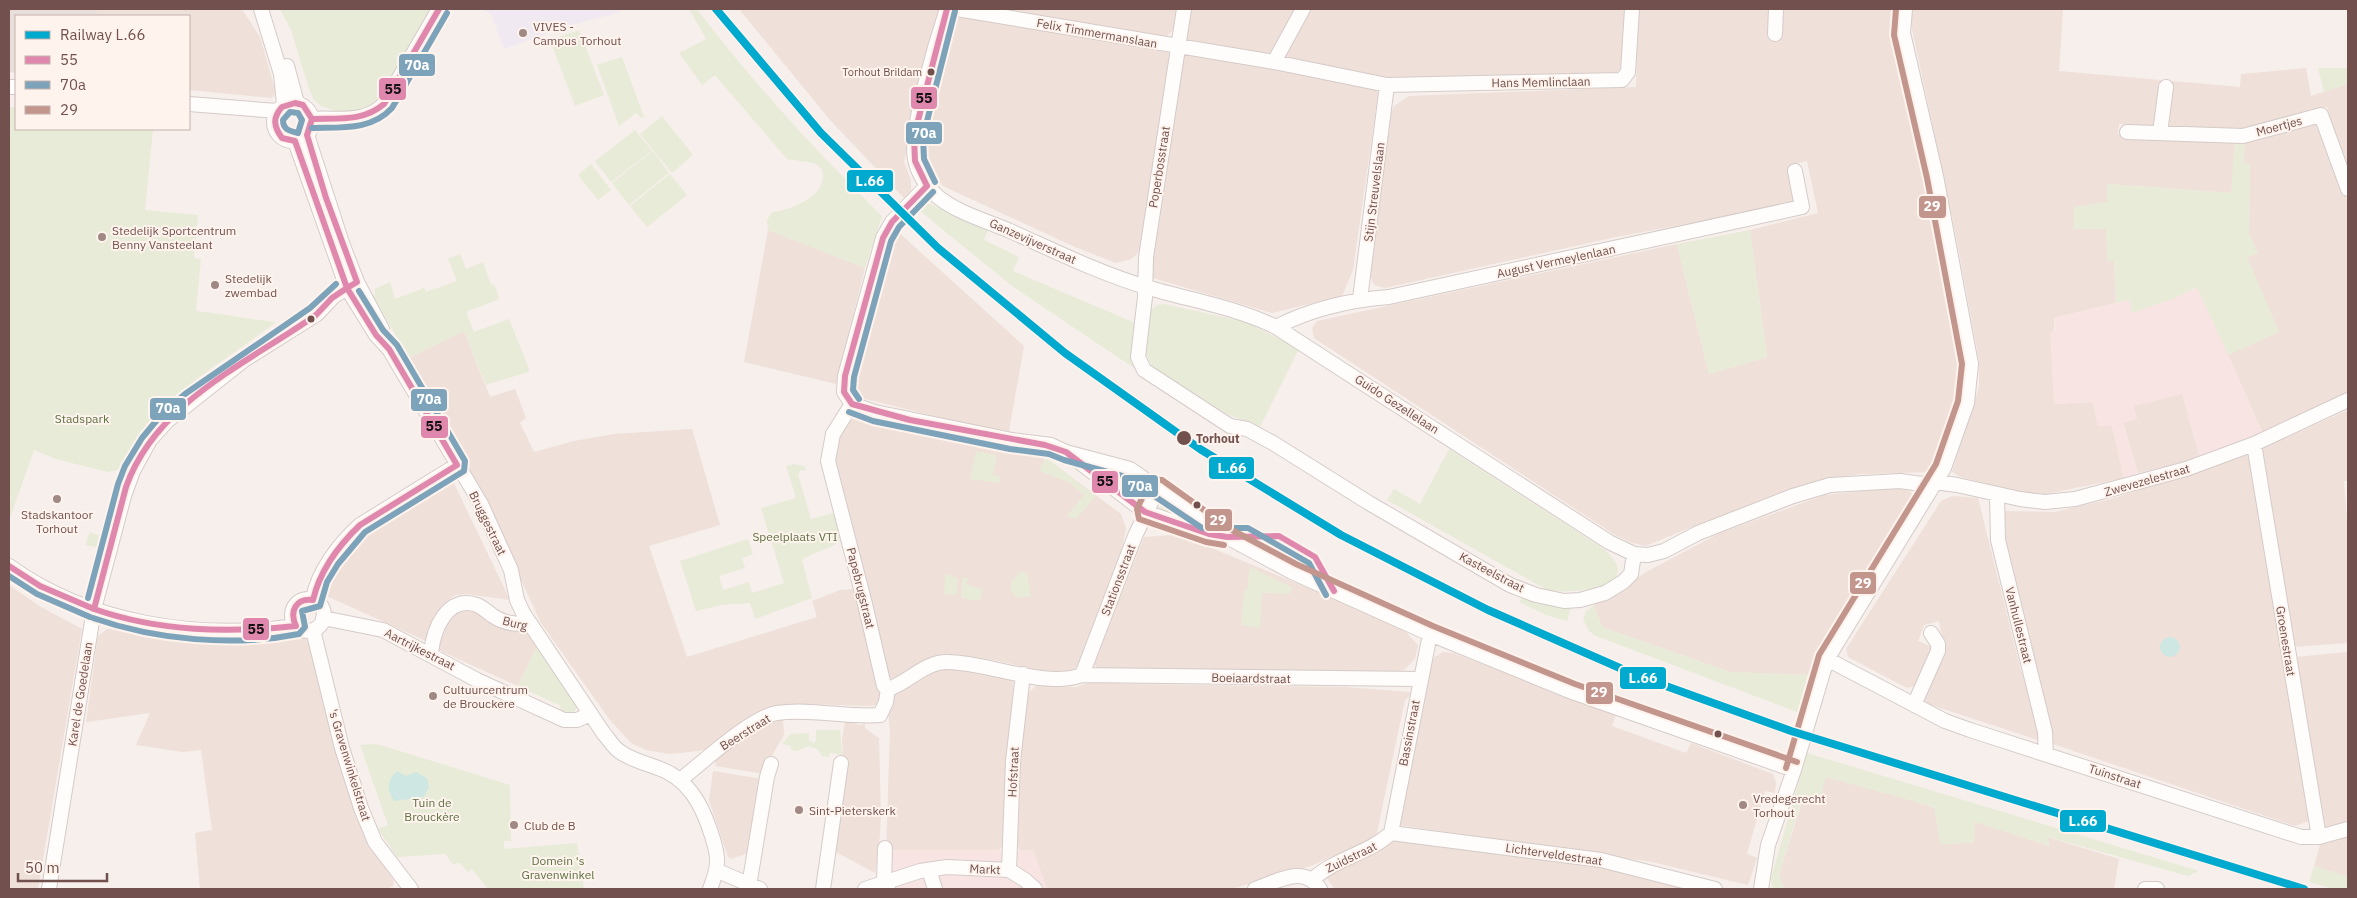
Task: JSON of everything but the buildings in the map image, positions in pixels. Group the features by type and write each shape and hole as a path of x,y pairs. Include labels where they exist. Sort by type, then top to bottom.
{"street":[{"path":"261,9 267,23 281,74 286,106 273,121 277,134 288,141 301,138 312,119"},
{"path":"312,119 360,117 379,110 439,9"},
{"path":"947,9 914,136 915,161 927,186 892,222 877,256 844,376 844,392 852,404 875,412 1012,440 1051,445 1066,452 1130,469 1228,537 1292,572 1430,634 1572,692 1794,770"},
{"name":"Felix Timmermanslaan","path":"957,9 1178,47"},
{"name":"Poperbosstraat","path":"1145,287 1146,257 1184,9"},
{"path":"1274,62 1303,9"},
{"name":"Hans Memlinclaan","path":"1388,85 1622,80 1628,72 1632,9"},
{"path":"1775,34 1776,9"},
{"path":"1761,889 1768,845 1794,770 1827,659 1944,468 1967,403 1972,364 1936,176 1903,33 1905,9"},
{"path":"1178,47 1274,62 1388,85"},
{"name":"Stijn Streuvelslaan","path":"1360,299 1388,85"},
{"path":"2160,133 2166,87"},
{"path":"190,104 286,106 308,110 312,119"},
{"name":"Moertjes","path":"2127,132 2242,136 2321,115 2348,189"},
{"name":"Bruggestraat","path":"301,138 352,285 376,335 389,349 481,504 511,570 517,600 530,624"},
{"name":"August Vermeylenlaan","path":"1276,326 1296,317 1360,299 1389,297 1802,207 1795,170"},
{"name":"Ganzevijverstraat","path":"927,186 950,204 1111,275 1145,287"},
{"name":"Karel de Goedelaan","path":"49,889 94,609 124,496 133,471 150,440 167,421 244,360 317,314 334,296 352,285"},
{"name":"Guido Gezellelaan","path":"1145,287 1236,310 1276,326 1608,542 1634,554"},
{"name":"Kasteelstraat","path":"1145,287 1138,357 1144,370 1230,426 1247,429 1273,443 1361,498 1510,584 1549,598 1564,601 1586,599 1605,593 1623,582 1631,574 1634,554"},
{"name":"Zwevezelestraat","path":"1935,482 1972,488 1997,495 2045,502 2075,499 2186,469 2254,444 2348,400"},
{"name":"Papebrugstraat","path":"852,404 833,434 828,461 884,686 888,689"},
{"name":"Groenestraat","path":"2254,444 2319,837"},
{"path":"1066,452 1145,512 1209,534 1228,537"},
{"path":"313,600 320,579 346,538 360,525 457,465"},
{"path":"1634,554 1664,551 1698,533 1793,496 1830,485 1900,481 1922,484 1935,482"},
{"name":"Stationsstraat","path":"1082,675 1145,512 1158,488"},
{"name":"Vanhullestraat","path":"1997,495 1998,540 2045,732 2046,754"},
{"path":"9,566 58,596 94,609 140,621 184,628 264,630 296,626 305,631 313,630 321,624 323,618 322,607 313,600 304,599 294,606 292,615 296,626"},
{"name":"Burg","path":"431,654 432,644 443,617 451,607 464,602 478,605 495,618 510,624 530,624 591,714 619,751 663,769 680,780 695,795 706,819 718,854 718,871"},
{"name":"Aartrijkestraat","path":"323,618 383,630 477,680 564,720 577,720 591,714"},
{"name":"'s Gravenwinkelstraat","path":"313,630 342,748 361,808 375,842 411,889"},
{"path":"1914,705 1938,651 1938,644 1931,633"},
{"name":"Bassinstraat","path":"1391,833 1419,679 1430,634"},
{"name":"Tuinstraat","path":"1827,659 1945,721 2285,832 2310,838 2319,837"},
{"name":"Boeiaardstraat","path":"888,689 897,686 912,675 945,662 1038,678 1071,679 1082,675 1419,679"},
{"name":"Hofstraat","path":"1009,870 1013,761 1023,674"},
{"name":"Beerstraat","path":"680,780 712,752 764,717 775,713 880,715 886,702 888,689"},
{"path":"710,889 718,871 755,888 767,777 771,764"},
{"path":"823,889 841,764"},
{"path":"2319,837 2348,829"},
{"name":"Zuidstraat","path":"1255,889 1299,876 1307,876 1317,884 1330,865 1380,843 1391,833"},
{"name":"Lichterveldestraat","path":"1391,833 1601,860 1715,889"},
{"path":"885,848 886,886"},
{"name":"Markt","path":"865,889 886,886 929,870 947,867 1009,870 1035,889"},
{"path":"929,870 935,889"},
{"path":"2145,889 2158,889"}],"shaded area":[{"path":"9,9 98,9 97,15 15,15 15,73 9,72"},
{"path":"98,9 242,9 260,37 276,93 272,98 190,90 190,15 97,15"},
{"name":"VIVES - Campus Torhout","path":"482,9 625,9 571,25 504,49 491,14"},
{"path":"739,9 939,9 904,162 911,180 911,191 905,199 830,120"},
{"path":"996,9 1178,9 1175,29 1164,38"},
{"path":"1189,9 1298,9 1271,56 1184,43"},
{"path":"1305,9 1625,9 1623,60 1621,69 1613,75 1386,78 1279,58"},
{"path":"1638,9 1896,9 1904,76 1963,337 1965,375 1961,396 1956,419 1934,472 1860,474 1828,479 1706,521 1646,546 1629,542 1612,533 1314,338 1312,328 1317,321 1677,244 1709,374 1767,357 1750,230 1818,213 1807,161 1790,165 1795,204 1616,237 1385,288 1374,285 1370,275 1388,120 1394,106 1409,96 1636,87"},
{"path":"1911,9 2063,9 2059,71 2240,87 2241,74 2306,68 2311,96 2348,84 2348,175 2327,107 2251,130 2179,130 2169,126 2166,120 2156,122 2150,127 2119,124 2118,134 2235,142 2232,193 2108,184 2107,260 2114,260 2116,303 2054,318 2054,404 2092,402 2112,426 2124,478 2046,494 2014,491 1958,476 1952,472 1979,387 1979,360 1955,231 1912,29"},
{"path":"952,15 1170,53 1142,242 1137,254 1131,259 1116,263 1075,247 943,186 932,174 925,157 924,134"},
{"path":"1183,50 1379,87 1353,270 1342,296 1272,313 1149,277"},
{"path":"2315,123 2321,128 2348,202 2348,395 2264,436 2228,355 2278,332 2247,257 2258,253 2249,234 2250,164 2243,163 2245,142"},
{"path":"768,230 865,268 836,384 744,362"},
{"path":"896,230 1024,346 1009,431 975,426 865,399 857,392 852,383 856,361 889,243"},
{"path":"2198,287 2264,436 2200,458 2182,394 2134,406 2137,419 2123,423 2138,473 2124,478 2112,426 2098,426 2092,402 2054,404 2050,333 2055,330 2054,318 2130,300 2132,313 2175,298"},
{"path":"464,331 490,397 515,389 526,418 520,423 534,452 574,441 614,434 692,429 720,525 649,546 687,657 817,617 812,601 840,590 855,589 863,612 881,700 880,704 872,706 804,704 773,708 713,747 699,751 669,754 646,750 631,743 610,720 541,623 464,457 409,358"},
{"path":"2182,393 2200,458 2138,473 2123,422 2137,419 2133,406"},
{"path":"2348,410 2348,481 2344,481 2348,534 2348,643 2292,647 2259,450"},
{"path":"856,418 948,432 1038,452 1121,514 1126,528 1122,550 1077,666 1071,672 1038,670 994,660 958,657 897,680 885,674 888,671 835,466 838,443 844,429 849,422"},
{"path":"2251,454 2308,810 2309,821 2295,826 2053,744 2002,544 2005,511 2054,512 2111,499"},
{"path":"449,473 510,600 466,594 455,595 442,605 434,619 426,641 320,593 331,568 353,536"},
{"path":"1901,487 1912,493 1913,506 1854,594 1822,646 1808,675 1730,672 1602,627 1594,605 1648,571 1718,534 1824,495"},
{"path":"1952,496 1978,498 2021,671 2029,681 2044,742 1925,703 1924,695 1945,653 1939,621 1924,625 1918,641 1932,647 1932,650 1915,686 1907,688 1848,657 1846,649 1941,501"},
{"path":"1172,535 1202,544 1400,626 1418,645 1415,659 1404,670 1385,675 1098,670 1094,664 1096,658 1144,537"},
{"path":"9,585 41,607 82,629 38,889 9,889"},
{"path":"468,609 527,631 537,646 518,686 436,649 451,610"},
{"path":"107,629 230,636 303,636 310,643 369,842 394,881 393,886 387,889 200,889 195,833 212,830 201,750 183,752 136,745 150,713 86,722 98,636"},
{"path":"1443,652 1453,653 1616,715 1612,726 1686,753 1691,743 1773,774 1776,783 1775,793 1765,791 1747,854 1757,858 1748,885 1652,862 1398,825 1429,666 1435,657"},
{"path":"2348,652 2348,822 2323,830 2295,657"},
{"path":"943,666 1014,676 1002,847 999,850 886,850 890,733 888,709 892,698 898,690"},
{"path":"1094,681 1124,684 1345,687 1410,692 1409,697 1405,700 1376,837 1311,866 1231,889 1047,889 1033,850 1020,851 1017,845 1019,730 1027,694 1037,685 1076,687"},
{"path":"846,718 856,721 855,723 858,725 865,724 865,728 879,738 881,816 875,873 836,852 834,848 845,788 842,739"},
{"path":"783,720 784,735 771,757 764,774 715,766 717,755 767,722"},
{"path":"713,771 763,779 750,852 731,859 728,857 709,800"},
{"path":"1826,777 1908,799 2049,846 2047,837 2119,859 2114,889 1784,889 1779,875 1803,798"},
{"path":"2348,837 2348,877 2314,866 2320,845"},
{"path":"1399,839 1614,867 1709,889 1335,889 1324,875"},
{"path":"886,850 1033,850 1047,889 874,889"}],"green space":[{"path":"280,9 431,9 382,98 367,112 343,113 321,106 314,100 291,30"},
{"path":"689,9 697,9 786,116 882,216 865,268 768,230 767,220 772,212 799,204 815,194 823,178 822,169 814,163 787,159 715,75 702,85 679,53 706,39"},
{"path":"579,30 604,95 575,106 550,40"},
{"path":"622,57 644,117 641,118 636,113 619,126 597,65"},
{"path":"2348,59 2348,84 2324,92 2318,68 2347,68"},
{"name":"Stedelijk Sportcentrum Benny Vansteelant","path":"9,107 15,107 15,130 153,130 145,210 198,215 194,258 201,259 196,311 276,322 169,401 141,432 130,450 122,469 108,472 56,459 34,450 10,518"},
{"path":"662,116 693,155 672,173 640,134"},
{"path":"635,130 652,151 611,182 595,161"},
{"path":"2235,142 2245,142 2243,163 2250,164 2249,234 2258,253 2247,257 2279,332 2228,355 2197,287 2175,298 2132,313 2130,300 2116,303 2114,261 2107,261 2106,229 2074,229 2074,207 2107,202 2107,184 2231,193"},
{"path":"653,151 669,173 629,205 612,183"},
{"path":"591,164 611,190 598,200 578,175"},
{"path":"670,174 687,195 647,227 630,206"},
{"path":"921,204 930,204 988,230 984,240 1019,257 1013,271 1135,323 1132,346 1137,370 1012,286 915,207"},
{"path":"1750,230 1767,357 1709,374 1677,244"},
{"path":"460,254 466,269 483,262 491,285 494,284 499,297 497,300 466,312 474,332 509,319 529,369 528,372 486,385 464,331 409,358 374,298 375,289 390,282 395,299 424,288 426,292 457,281 448,259"},
{"path":"1164,304 1246,322 1299,349 1260,427 1227,414 1152,366 1144,351 1149,311 1157,305"},
{"path":"1449,449 1604,549 1615,562 1618,573 1613,580 1603,586 1590,589 1549,591 1387,500 1394,489 1420,504"},
{"path":"976,451 997,455 993,475 1000,476 999,483 970,479"},
{"path":"1045,457 1096,496 1076,519 1067,516 1084,495 1070,483 1040,471"},
{"name":"Speelplaats VTI","path":"794,464 804,466 806,471 801,470 798,474 811,519 833,513 844,536 836,544 802,560 812,598 755,619 750,603 721,605 696,611 680,561 748,539 753,554 742,558 745,568 719,576 723,590 749,582 752,593 784,583 761,508 796,498 786,466"},
{"path":"1097,464 1136,480 1129,491 1096,466"},
{"path":"1164,498 1185,513 1180,519 1158,510"},
{"path":"90,532 103,537 101,548 85,545"},
{"path":"1250,567 1293,588 1289,594 1262,593 1260,628 1241,625 1244,590 1247,590"},
{"path":"1022,571 1027,573 1031,596 1018,598 1011,591 1010,587 1015,577"},
{"path":"945,574 957,578 957,595 944,594"},
{"path":"962,578 968,578 966,584 983,590 979,601 961,598"},
{"path":"1524,594 1572,605 1567,621 1546,615 1519,602"},
{"path":"1594,605 1602,627 1730,672 1808,675 1797,712 1596,636 1589,631 1583,619 1586,611"},
{"path":"537,646 576,701 577,708 571,715 558,713 561,706 518,686"},
{"path":"816,730 840,730 843,761 836,769 839,754 830,753 829,757 822,756 817,749 809,746 797,751 791,750 791,746 782,744 790,734 809,733 809,740 813,743 816,741"},
{"name":"Tuin de Brouckère","path":"377,744 510,785 511,841 504,841 504,849 577,843 584,889 488,889 472,869 468,872 460,863 453,864 445,854 397,857 378,829 388,825 360,745"},
{"path":"1807,753 2199,871 2188,876 2048,837 2050,846 1975,822 1974,843 1940,844 1934,807 1826,777 1819,802 1802,798 1779,875 1784,889 1772,889 1771,878"},
{"path":"2314,866 2348,877 2348,889 2334,889 2309,882"}],"water":[{"path":"2166,637 2174,637 2180,643 2180,651 2174,657 2166,657 2160,651 2160,643"},
{"path":"397,771 406,776 416,772 427,778 429,787 424,797 394,801 390,793 389,782"}],"rail line":[{"name":"L.66","path":"716,9 821,133 938,248 1065,353 1200,449 1341,535 1488,610 1638,676 1791,731 2304,889"}],"transit line":[{"name":"55","path":"312,119 350,118 368,114 384,104 439,9"},
{"name":"55","path":"927,186 915,161 914,136 947,9"},
{"name":"29","path":"1786,768 1819,655 1936,464 1958,401 1962,364 1927,178 1894,35 1896,9"},
{"name":"70a","path":"935,182 924,159 923,137 955,11"},
{"name":"70a","path":"312,128 355,126 375,121 384,115 392,108 447,13"},
{"name":"55","path":"295,103 303,105 312,119 307,135 326,198 357,282 347,288 295,141 282,138 277,130 275,119 279,111 282,107 295,103"},
{"name":"70a","path":"290,112 298,113 302,120 298,133 290,131 284,126 283,120 290,112"},
{"name":"55","path":"852,404 844,392 845,376 883,238 892,222 927,186"},
{"name":"70a","path":"859,399 853,390 854,377 891,241 899,227 933,192"},
{"name":"70a","path":"88,598 118,484 125,466 142,438 162,414 185,394 310,308 336,284"},
{"name":"55","path":"94,609 119,617 194,629 245,630 296,626 293,615 298,603 313,600 325,569 337,550 352,533 360,525 457,465 389,349 376,335 347,288"},
{"name":"55","path":"94,609 126,487 140,457 159,431 181,408 207,387 316,315 332,298 347,288"},
{"name":"70a","path":"93,618 142,632 195,639 248,640 299,634 305,627 302,611 320,606 327,582 338,564 365,532 464,471 465,461 397,345 383,330 359,291"},
{"name":"55","path":"852,404 910,420 1045,445 1066,452 1145,512 1209,534 1227,537 1279,536 1315,557 1334,591"},
{"name":"70a","path":"849,412 873,421 1010,449 1049,454 1126,477 1202,528 1248,528 1309,563 1326,595"},
{"name":"29","path":"1224,545 1206,542 1139,519 1137,509 1150,485 1157,480 1162,480 1232,530 1296,564 1433,626 1575,684 1797,762"},
{"name":"55","path":"9,566 40,586 94,609"},
{"name":"70a","path":"9,576 37,594 90,617"}],"place":[{"name":"VIVES - Campus Torhout","path":"523,33"},
{"name":"Torhout Brildam","path":"931,72"},
{"name":"Stedelijk Sportcentrum Benny Vansteelant","path":"102,237"},
{"name":"Stedelijk zwembad","path":"215,285"},
{"name":"Torhout","path":"1184,438"},
{"name":"Stadskantoor Torhout","path":"57,499"},
{"name":"Cultuurcentrum de Brouckere","path":"433,696"},
{"name":"Vredegerecht Torhout","path":"1743,805"},
{"name":"Sint-Pieterskerk","path":"799,810"},
{"name":"Club de B","path":"514,825"}],"park label":[{"name":"Stadspark","path":"82,418"},
{"name":"Domein 's Gravenwinkel","path":"558,867"}]}
